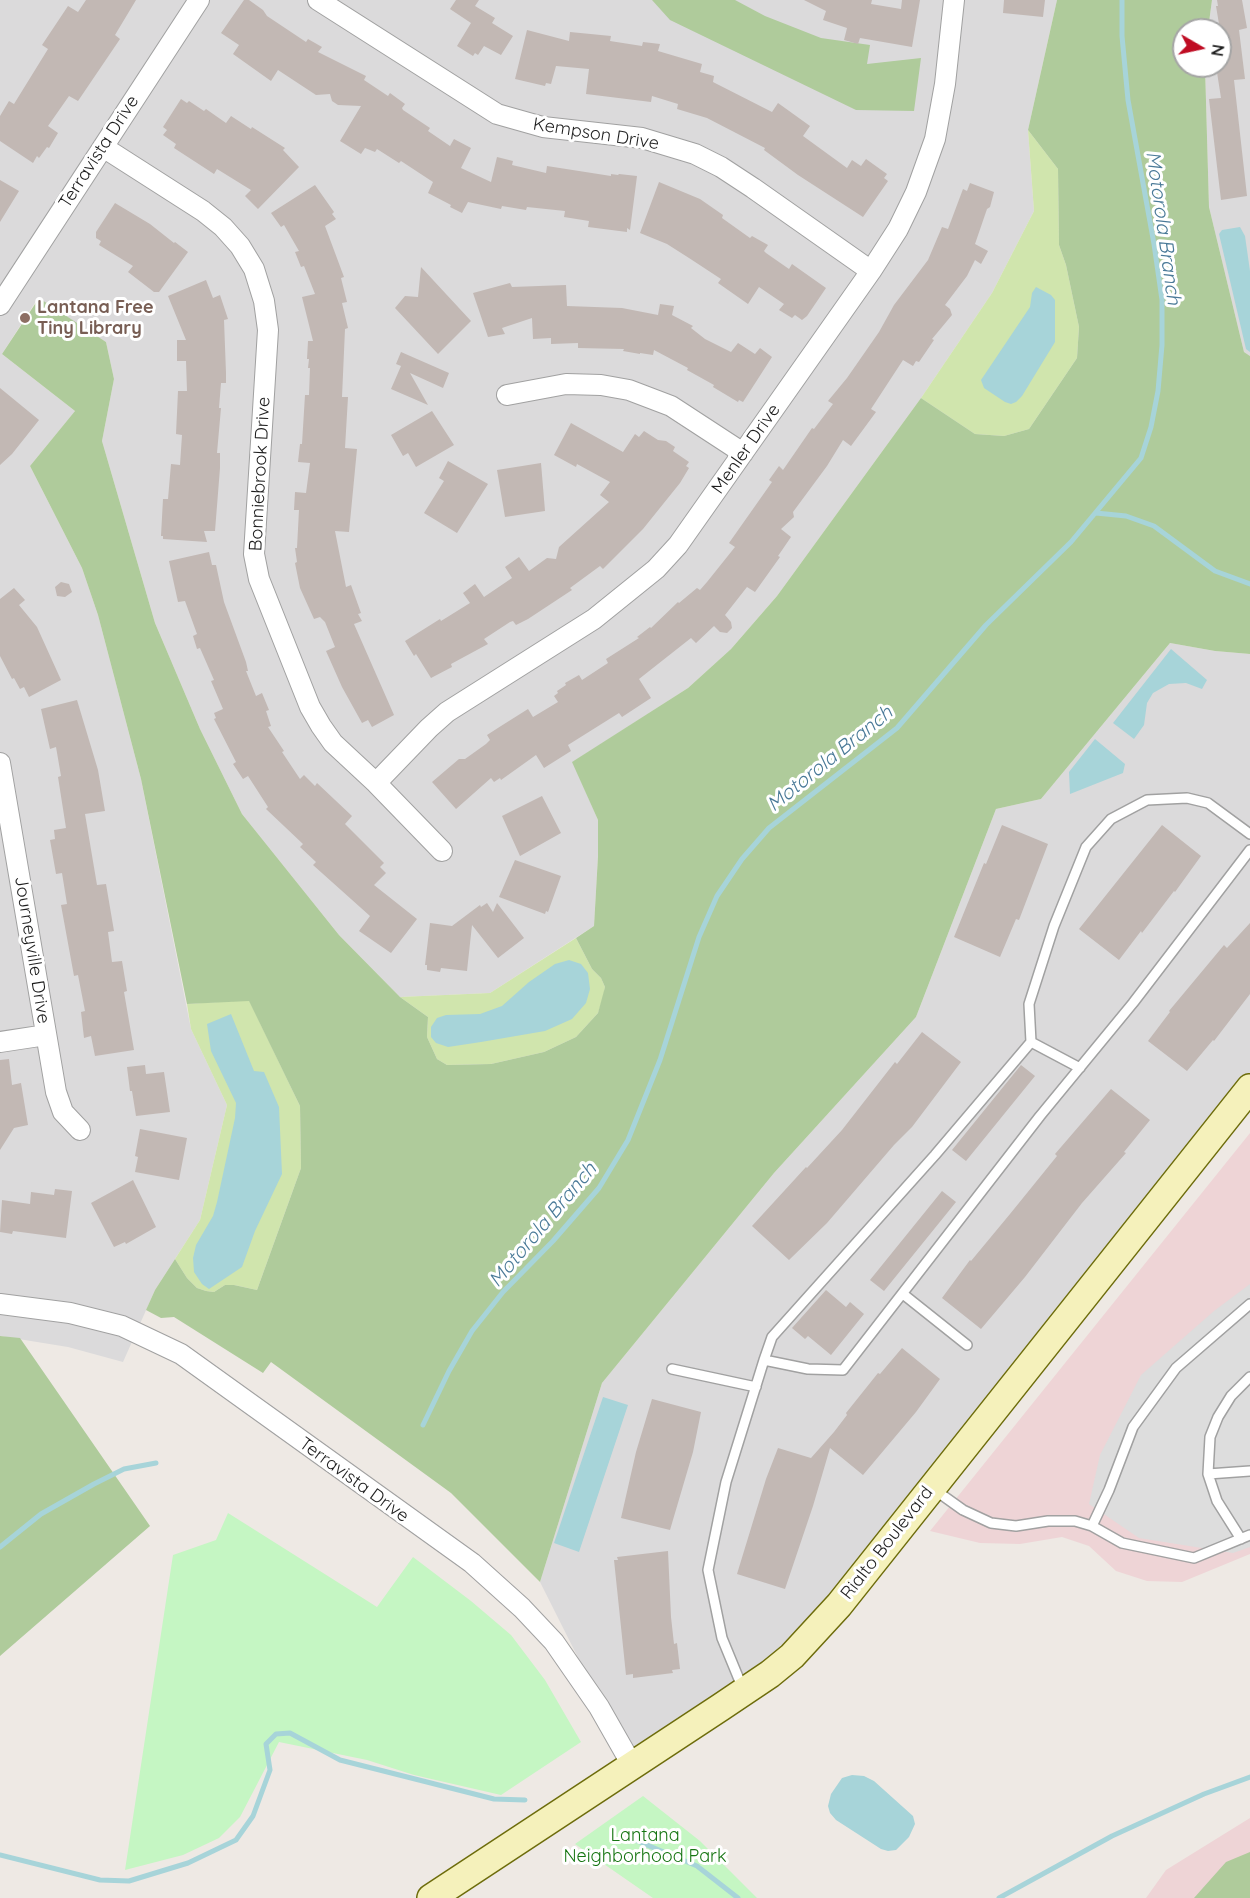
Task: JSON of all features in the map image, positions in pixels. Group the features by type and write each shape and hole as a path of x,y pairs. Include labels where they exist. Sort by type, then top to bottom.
{"street":[{"name":"Terravista Drive","path":"0,305 200,0"},
{"name":"Kempson Drive","path":"318,0 497,114 543,127 642,138 695,154 721,167 753,188 871,271"},
{"name":"Menler Drive","path":"376,783 447,712 594,619 656,569 678,545 871,271 905,216 935,138 945,84 954,0"},
{"name":"Bonniebrook Drive","path":"103,147 203,211 223,227 240,246 254,269 264,301 268,330 254,554 259,579 310,707 333,743 376,783 442,851"},
{"path":"507,395 566,384 601,385 629,390 671,406 743,453"},
{"name":"Journeyville Drive","path":"0,763 56,1092 63,1112 80,1130"},
{"path":"0,1042 46,1035"},
{"name":"Rialto Boulevard","path":"431,1898 744,1691 792,1656 839,1605 930,1487 1250,1088"},
{"name":"Terravista Drive","path":"0,1304 70,1313 122,1326 181,1354 472,1563 522,1608 554,1642 598,1707 632,1765"}],"lane":[{"path":"744,1691 722,1638 708,1570 726,1482 772,1337 935,1155 1031,1042 1029,1004 1054,926 1086,847 1111,819 1147,800 1187,798 1208,804 1250,834"},
{"path":"764,1360 808,1369 843,1370 1040,1116 1133,1003 1250,850"},
{"path":"1031,1042 1080,1068"},
{"path":"903,1294 967,1345"},
{"path":"1092,1526 1109,1490 1132,1427 1176,1368 1250,1304"},
{"path":"672,1369 756,1387"},
{"path":"930,1487 963,1510 991,1523 1016,1526 1062,1520 1075,1521 1092,1526 1122,1543 1194,1558 1246,1537 1217,1501 1208,1474 1210,1437 1218,1417 1231,1396 1250,1377"},
{"path":"1208,1474 1250,1471"}],"shaded area":[{"path":"0,0 1057,0 1028,130 1034,211 992,293 921,398 777,596 731,649 688,688 573,762 598,820 594,926 490,993 400,997 339,935 242,814 200,729 155,623 102,441 114,379 106,342 38,298 2,354 75,411 30,466 82,568 98,615 141,779 191,1029 227,1105 200,1220 155,1290 123,1362 68,1347 0,1336"},
{"path":"1212,0 1250,0 1250,356 1244,352 1209,207 1205,78 1232,78 1232,18 1210,18"},
{"path":"1170,643 1250,654 1250,1088 839,1605 632,1765 540,1582 602,1383 774,1173 916,1017 996,809 1041,799"},
{"path":"1250,1133 1250,1554 1182,1582 1147,1581 1116,1571 1089,1546 1062,1537 1020,1544 980,1543 930,1531"},
{"path":"1250,1284 1250,1547 1233,1553 1139,1538 1089,1504 1100,1455 1141,1375 1214,1311"},
{"path":"1250,1818 1250,1898 1146,1898 1166,1870"}],"green space":[{"path":"652,0 735,0 765,16 821,38 870,45 867,64 921,58 914,111 856,110 670,20"},
{"path":"1057,0 1212,0 1210,18 1172,18 1172,78 1205,78 1209,207 1244,352 1250,356 1250,654 1170,643 1041,799 996,809 916,1017 774,1173 602,1383 540,1582 451,1493 271,1362 263,1373 174,1317 161,1318 146,1310 155,1290 175,1259 187,1278 197,1288 214,1292 225,1285 234,1285 257,1290 301,1168 300,1106 249,1001 187,1004 141,779 98,615 82,568 30,466 75,411 2,354 39,298 106,342 114,379 102,441 155,623 200,729 242,814 339,935 400,997 428,1017 427,1037 437,1059 447,1065 491,1064 544,1052 576,1037 598,1013 605,987 601,978 592,969 576,938 594,926 598,820 572,762 688,688 731,649 777,596 921,398 975,434 1004,436 1029,429 1077,358 1079,327 1066,265 1059,245 1058,169 1028,130"},
{"path":"1028,130 1058,169 1059,245 1066,265 1079,327 1077,358 1029,429 1004,436 975,434 921,398 992,293 1034,211"},
{"path":"576,938 592,969 601,978 605,987 603,998 598,1013 576,1037 544,1052 491,1064 447,1065 437,1059 427,1037 428,1017 400,997 490,993"},
{"path":"249,1000 300,1106 301,1168 257,1290 225,1285 214,1292 206,1291 197,1288 187,1278 175,1259 200,1220 227,1105 191,1029 187,1004"},
{"path":"0,1336 20,1338 150,1526 0,1656"},
{"path":"228,1513 377,1607 413,1557 511,1635 545,1680 581,1742 501,1795 414,1775 367,1760 279,1742 240,1817 219,1838 183,1855 125,1870 173,1555 216,1540"},
{"name":"Lantana Neighborhood Park","path":"643,1796 700,1841 757,1898 653,1898 575,1844"},
{"path":"1250,1852 1250,1898 1194,1898 1226,1862"}],"water":[{"path":"1240,227 1245,236 1250,271 1250,352 1246,349 1219,234 1222,230"},
{"path":"1036,287 1051,295 1055,300 1055,342 1022,396 1011,404 984,388 981,380 1030,307 1032,293"},
{"path":"1171,649 1207,680 1202,689 1186,683 1169,684 1153,693 1147,703 1144,725 1134,739 1113,723"},
{"path":"1095,739 1125,764 1123,773 1070,794 1069,772"},
{"path":"569,960 581,964 588,973 590,989 586,1003 572,1019 545,1031 448,1047 436,1043 431,1037 431,1027 437,1018 446,1015 480,1014 502,1006 529,982 555,964"},
{"path":"231,1014 254,1071 264,1072 279,1107 282,1174 255,1231 242,1267 209,1289 202,1284 194,1272 193,1258 196,1245 213,1216 217,1202 235,1118 236,1103 211,1051 207,1024"},
{"path":"603,1397 628,1405 579,1552 554,1543"},
{"path":"852,1775 864,1776 874,1781 913,1816 915,1824 909,1837 896,1850 881,1849 836,1820 830,1813 828,1806 831,1794 842,1778"}],"building":[{"path":"86,0 136,0 115,35 120,39 78,101 69,96 48,126 58,133 49,148 47,147 39,158 37,156 33,163 0,141 0,116 9,101 14,104 48,49 42,45 68,6 78,12"},
{"path":"244,0 249,0 263,10 267,16 306,42 308,39 322,47 318,52 366,76 364,80 388,96 390,93 405,104 403,110 430,128 428,131 450,146 454,139 471,148 461,168 491,182 497,157 513,161 512,165 546,173 547,166 611,176 611,174 619,174 637,176 630,230 627,228 627,232 588,227 589,221 564,217 565,211 527,207 526,210 502,206 501,209 468,202 462,213 428,193 433,182 401,161 399,163 377,149 375,152 365,148 361,154 340,141 361,106 338,105 332,101 330,94 316,95 278,70 271,81 233,54 239,45 221,33"},
{"path":"456,0 479,0 475,6 495,18 492,23 513,36 501,55 484,46 478,55 475,53 473,56 457,46 471,23 450,9"},
{"path":"804,0 872,0 871,4 901,9 902,0 920,0 912,47 860,38 858,44 844,40 847,28 823,20 826,11"},
{"path":"1004,0 1045,0 1043,17 1003,13"},
{"path":"1217,0 1242,0 1247,28 1239,30 1245,79 1234,80 1247,196 1221,200 1209,99 1221,98 1218,78 1232,78 1232,18 1218,18 1216,6 1218,6"},
{"path":"527,30 569,41 570,32 611,36 610,41 642,46 643,42 660,44 658,51 702,64 700,72 714,76 713,82 772,112 778,103 810,126 803,136 847,168 852,160 861,166 866,159 887,174 884,178 888,181 863,217 798,175 764,150 765,148 707,118 677,109 678,104 652,96 651,102 586,94 589,69 556,66 551,84 546,83 545,86 515,79"},
{"path":"181,99 187,103 189,101 204,111 206,109 226,123 231,116 251,129 252,127 285,148 283,150 299,167 258,209 245,196 251,190 217,169 214,174 174,148 176,144 163,135 167,130 163,127"},
{"path":"0,180 19,191 0,222"},
{"path":"659,182 700,199 750,238 752,236 768,245 764,251 766,253 789,269 792,264 826,288 807,316 802,320 795,315 792,318 779,310 784,304 759,287 748,304 718,283 721,279 667,244 640,233"},
{"path":"970,183 994,192 975,244 988,251 981,264 975,260 967,276 945,305 950,309 952,315 932,339 934,340 919,362 916,361 913,366 903,360 871,409 876,412 851,446 843,440 793,512 794,517 781,529 791,537 755,592 747,587 725,615 731,622 732,628 727,633 720,632 714,626 696,643 691,638 639,679 651,698 622,717 619,713 568,745 571,751 544,768 536,755 501,780 500,778 494,782 491,778 456,809 432,782 459,759 465,759 486,744 490,740 487,735 501,726 528,709 533,717 558,702 554,696 566,685 565,683 579,675 582,680 608,663 606,659 639,638 637,637 651,628 678,602 697,588 700,590 707,582 735,547 729,543 772,482 769,480 779,466 783,470 812,428 814,429 833,404 828,401 847,378 879,332 894,305 928,260 942,227 948,229 963,189 967,191"},
{"path":"315,185 334,212 332,214 336,219 325,226 344,277 341,278 347,302 342,303 348,328 345,329 342,397 348,397 345,448 357,449 349,532 335,531 346,587 351,585 361,613 358,614 362,621 354,624 394,715 372,727 368,720 362,723 342,687 326,651 335,647 325,622 320,617 314,619 300,588 295,563 297,562 295,548 297,548 299,510 294,510 295,492 306,493 310,463 298,462 300,444 302,444 305,395 309,395 308,341 313,341 302,297 315,294 304,266 301,267 295,252 299,251 284,225 281,227 271,213"},
{"path":"115,203 150,224 188,252 159,292 154,292 128,272 133,266 99,245 101,241 96,238 96,232"},
{"path":"421,267 471,321 438,354 395,308 405,296 418,297"},
{"path":"206,280 213,298 220,295 228,319 224,320 226,383 221,383 219,408 221,408 217,453 220,453 220,468 215,531 204,531 207,542 163,539 161,536 163,499 168,499 171,464 180,465 182,435 176,434 178,391 187,391 186,361 177,361 177,340 186,340 168,296"},
{"path":"510,283 512,287 566,285 567,306 622,308 658,315 660,304 674,306 672,315 693,326 691,328 705,339 731,352 738,343 755,354 760,348 772,357 743,402 739,400 738,402 687,370 688,368 654,350 653,355 640,354 623,351 624,349 578,348 578,343 551,344 551,338 533,339 532,318 502,328 505,334 488,337 473,293"},
{"path":"401,352 449,373 443,388 410,373 428,405 391,389 401,366 396,364"},
{"path":"0,388 39,420 12,454 0,465"},
{"path":"432,411 454,445 416,467 408,453 403,456 391,435"},
{"path":"571,423 623,452 635,434 639,437 644,431 675,447 673,451 689,462 686,466 689,468 680,483 643,529 603,569 600,566 570,588 572,590 528,619 516,625 513,621 510,622 484,639 488,644 431,678 405,641 470,603 463,593 475,584 484,597 512,578 505,567 519,557 529,571 547,558 556,559 559,547 609,502 600,495 610,482 577,464 576,467 554,455"},
{"path":"448,461 488,484 457,533 424,513 444,481 439,478"},
{"path":"541,463 545,511 505,517 497,470"},
{"path":"209,552 212,565 216,565 224,602 246,662 248,671 246,671 256,696 262,693 269,710 266,711 271,726 268,727 284,751 282,752 300,779 304,775 315,786 317,783 352,816 345,824 384,863 380,867 386,873 374,885 417,919 391,953 359,931 370,916 313,865 316,862 300,847 303,844 266,809 268,807 248,776 243,779 233,764 236,762 214,719 216,718 214,713 223,709 211,681 214,680 200,648 197,649 193,636 197,634 185,601 178,602 169,561"},
{"path":"61,582 69,584 72,592 65,597 57,596 55,587"},
{"path":"14,588 25,600 19,605 37,627 61,680 29,697 24,687 20,689 14,678 12,679 0,656 0,599"},
{"path":"77,700 98,770 105,811 85,814 97,885 106,884 114,931 108,932 112,962 122,961 127,991 124,992 134,1050 95,1056 91,1036 84,1038 81,1012 85,1011 78,975 74,976 61,905 67,904 62,873 56,874 50,840 55,839 54,830 66,828 56,747 50,749 41,709"},
{"path":"542,796 561,833 520,856 502,816"},
{"path":"1002,825 1048,844 1019,920 1016,919 1000,957 954,937"},
{"path":"1162,825 1201,856 1175,892 1119,960 1079,929"},
{"path":"515,860 561,876 548,912 546,911 545,914 499,897"},
{"path":"487,903 493,912 497,903 524,938 498,958 472,925 467,971 441,968 440,972 427,970 427,965 425,965 430,923 452,926 480,905 481,907"},
{"path":"1250,923 1250,994 1214,1041 1187,1071 1148,1041 1169,1011 1224,945 1227,948"},
{"path":"922,1032 961,1062 912,1127 827,1223 789,1260 752,1226 842,1130 895,1062 897,1064"},
{"path":"9,1059 12,1085 21,1083 28,1125 14,1128 0,1150 0,1060"},
{"path":"145,1065 146,1074 164,1072 170,1112 136,1116 127,1067"},
{"path":"1021,1065 1035,1076 966,1161 952,1150"},
{"path":"1111,1089 1150,1120 1124,1152 1126,1153 1082,1203 1025,1277 981,1329 942,1298 970,1260 1057,1156 1055,1154"},
{"path":"140,1129 187,1138 179,1180 135,1172 138,1157 135,1156"},
{"path":"133,1180 156,1227 126,1244 125,1242 114,1247 91,1203"},
{"path":"55,1189 72,1191 66,1238 13,1231 12,1234 0,1232 2,1200 30,1204 31,1192 54,1195"},
{"path":"942,1191 956,1202 884,1291 870,1280"},
{"path":"826,1290 846,1307 850,1302 864,1314 831,1355 808,1336 805,1339 792,1328"},
{"path":"902,1348 940,1379 916,1412 863,1475 830,1448 785,1589 737,1574 766,1479 778,1448 811,1458 834,1432 878,1373 880,1374"},
{"path":"652,1399 701,1412 693,1452 670,1530 621,1518 636,1452"},
{"path":"668,1551 671,1617 680,1669 672,1670 673,1673 633,1678 633,1674 626,1675 614,1560 618,1560 617,1557"}],"waterway":[{"name":"Motorola Branch","path":"423,1425 449,1371 472,1331 503,1292 553,1241 599,1188 628,1140 660,1060 699,937 717,896 742,859 769,828 897,728 986,625 1071,542 1141,458 1151,427 1158,391 1162,345 1162,300 1128,100 1122,36 1122,0"},
{"path":"1096,513 1126,516 1154,526 1215,571 1250,584"},
{"name":"Motorola Branch","path":"0,1547 41,1514 94,1484 124,1469 156,1463"},
{"path":"0,1855 100,1880 129,1881 188,1863 236,1840 253,1816 270,1770 266,1744 276,1734 290,1733 340,1760 494,1799 525,1800"},
{"path":"999,1898 1112,1836 1204,1794 1250,1777"},
{"path":"628,1837 697,1866 738,1898"}],"place":[{"name":"Lantana Free Tiny Library","path":"25,318"}]}
